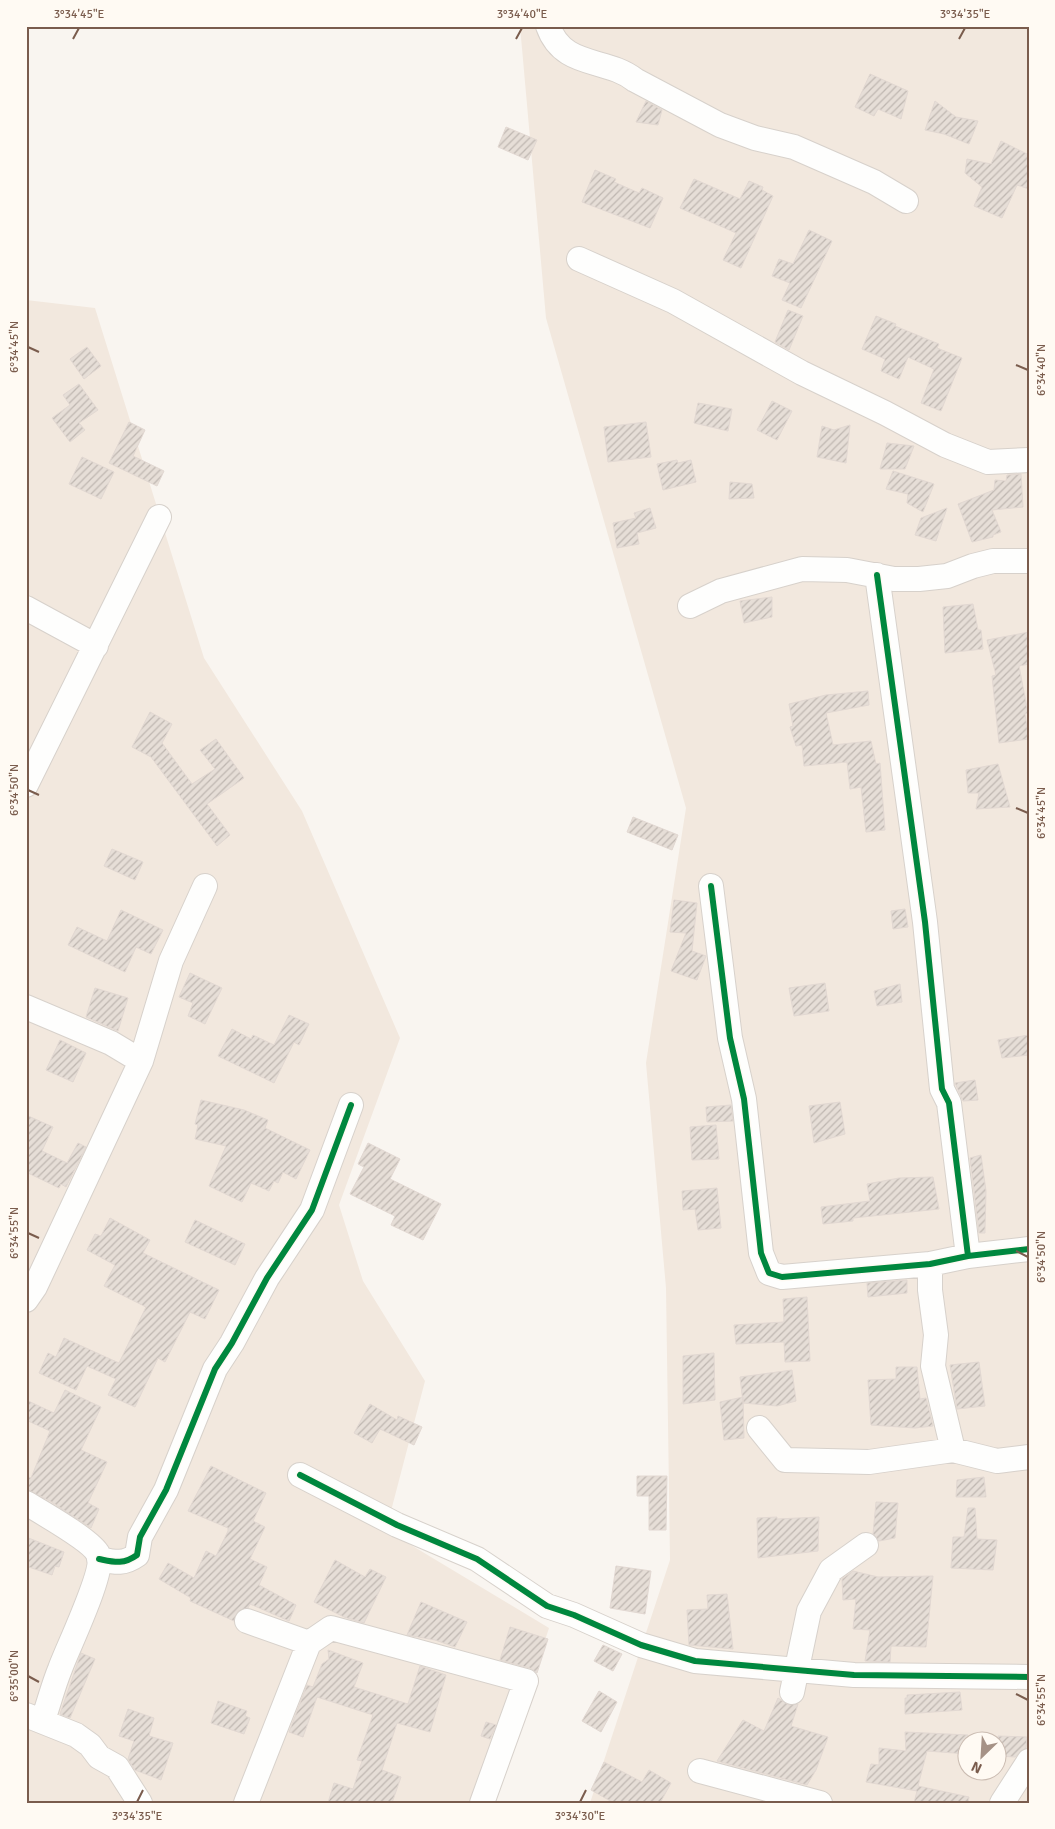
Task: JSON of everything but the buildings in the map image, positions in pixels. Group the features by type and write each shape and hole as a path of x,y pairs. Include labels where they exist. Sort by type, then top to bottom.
{"street":[{"path":"548,26 552,40 564,50 586,62 626,73 635,80 720,125 755,138 794,147 874,182 906,200"},
{"path":"579,259 673,301 802,373 886,413 944,445 988,462 1029,460"},
{"path":"26,785 160,517"},
{"path":"690,606 721,591 802,569 848,570 894,579 919,579 947,576 993,561 1029,561"},
{"path":"877,575 925,922 942,1089 949,1103 968,1256"},
{"path":"26,608 96,646"},
{"path":"26,1300 35,1287 141,1061 171,961 205,886"},
{"path":"711,886 730,1038 744,1099 761,1253 769,1273 782,1277 930,1264 968,1256 1029,1249"},
{"path":"26,1007 111,1043 141,1061"},
{"path":"99,1558 118,1563 128,1561 137,1554 140,1537 166,1490 215,1369 232,1343 268,1278 312,1210 351,1105"},
{"path":"930,1264 930,1290 936,1335 933,1366 953,1450"},
{"path":"758,1428 785,1460 869,1462 953,1450 997,1461 1029,1457"},
{"path":"300,1475 397,1525 476,1559 547,1606 574,1615 641,1645 694,1662 794,1681 854,1675 1029,1677"},
{"path":"26,1503 89,1543 98,1553 99,1558 88,1602 60,1670 35,1718 76,1735 90,1745 99,1757 117,1767 140,1803"},
{"path":"794,1681 808,1611 831,1570 866,1545"},
{"path":"247,1621 309,1643"},
{"path":"246,1803 309,1643 331,1628 526,1681 482,1803"},
{"path":"1002,1803 1029,1761"},
{"path":"700,1771 820,1803"}],"shaded area":[{"path":"520,26 1029,26 1029,1803 590,1803 670,1560 666,1288 646,1063 686,808 546,318"},
{"path":"26,300 95,308 204,658 302,811 400,1038 339,1205 363,1281 425,1381 386,1530 549,1628 491,1803 26,1803"}],"cycle path":[{"path":"877,575 925,922 942,1089 949,1103 968,1256"},
{"path":"711,886 730,1038 744,1099 761,1253 769,1273 782,1277 930,1264 968,1256 1029,1249"},
{"path":"99,1559 114,1562 127,1560 137,1555 140,1537 166,1490 215,1369 232,1343 267,1278 312,1210 351,1105"},
{"path":"300,1475 397,1525 477,1559 547,1606 574,1615 641,1645 695,1661 854,1675 1029,1677"}]}
